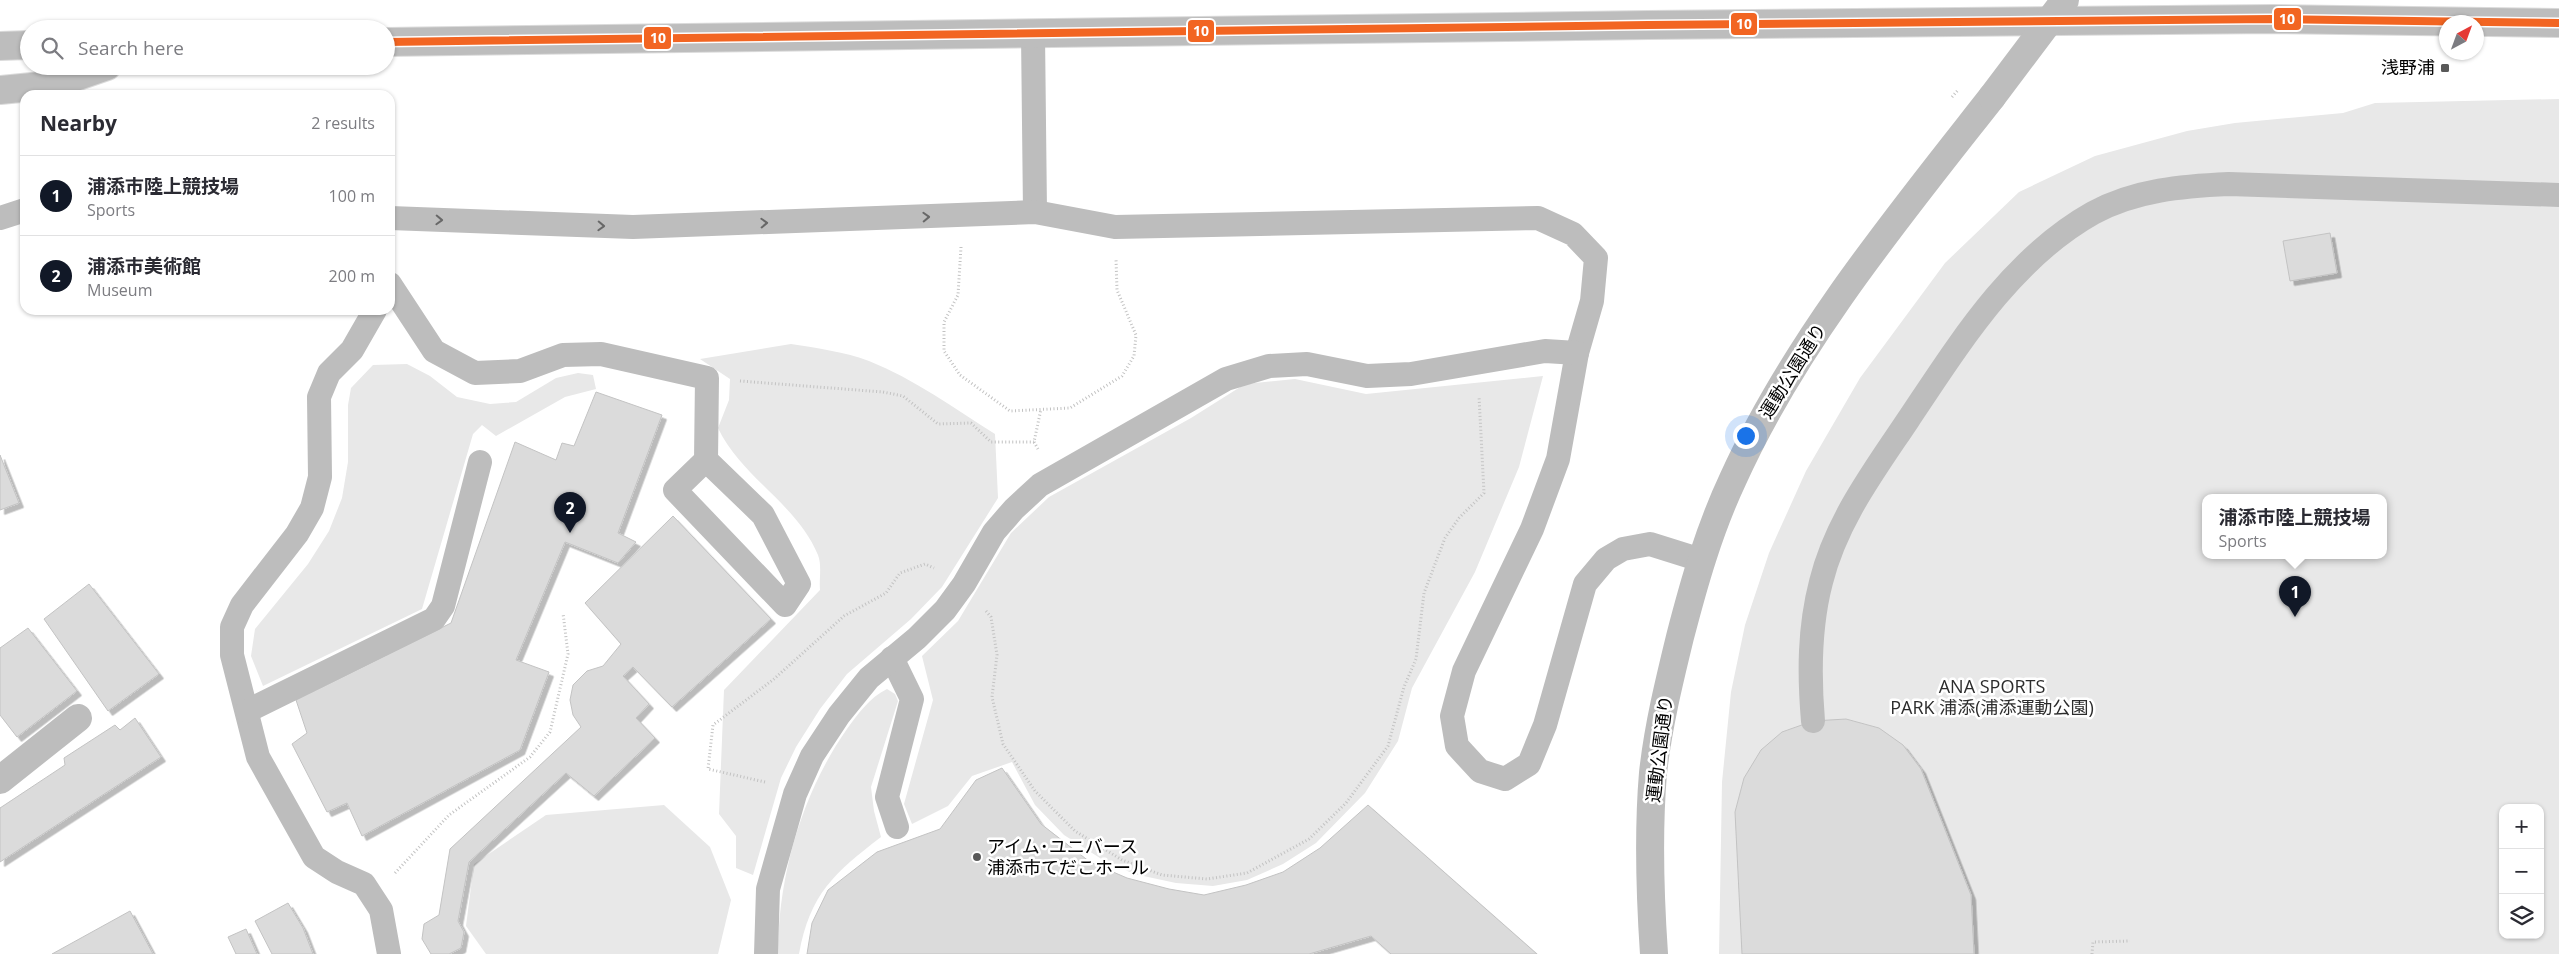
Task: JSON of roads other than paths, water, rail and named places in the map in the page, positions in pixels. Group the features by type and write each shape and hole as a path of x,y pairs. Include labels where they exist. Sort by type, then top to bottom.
{"main road":[{"name":"運動公園通り","path":"1654,954 1651,858 1653,773 1667,687 1701,560 1733,478 1791,372 1828,315 1926,182 2065,0"},
{"path":"395,42 2263,19 2559,23"},
{"path":"0,46 20,46"},
{"path":"0,90 52,85 80,75"},
{"path":"0,780 78,718"}],"lane":[{"path":"1033,34 1036,212"},
{"path":"1813,721 1810,677 1812,627 1821,582 1836,538 1859,494 1983,312 2020,271 2057,238 2094,213 2136,196 2184,186 2229,184 2559,195"},
{"path":"0,218 20,212"},
{"path":"395,222 633,227 1036,212 1115,227 1538,218 1573,234 1596,258 1592,301 1577,353 1558,459 1532,530 1464,671 1452,716 1457,746 1480,771 1505,779 1529,764 1546,724 1585,584 1606,559 1623,549 1650,544 1701,560"},
{"path":"395,292 434,351 475,373 520,371 563,355 601,354 707,378 706,460 675,490 786,605 799,584 764,515 706,460"},
{"path":"373,315 352,350 329,373 320,398 320,477 312,508 297,534 242,606 232,627 232,655 258,757 314,857 337,872 364,884 381,910 388,954"},
{"path":"766,954 768,889 797,789 812,756 839,715 869,678 917,638 945,610 964,584 994,532 1014,508 1040,485 1226,379 1269,366 1307,364 1367,376 1411,374 1545,351 1577,353"},
{"path":"247,711 434,618 443,606 480,462"},
{"path":"892,658 912,700 888,797 897,827"}],"place":[{"name":"浅野浦","path":"2445,68"},
{"name":"浦添市美術館","path":"570,533"},
{"name":"浦添市陸上競技場","path":"2295,617"},
{"name":"アイム･ユニバース 浦添市てだこホール","path":"977,857"}],"park label":[{"name":"ANA SPORTS PARK 浦添(浦添運動公園)","path":"1992,698"}]}
